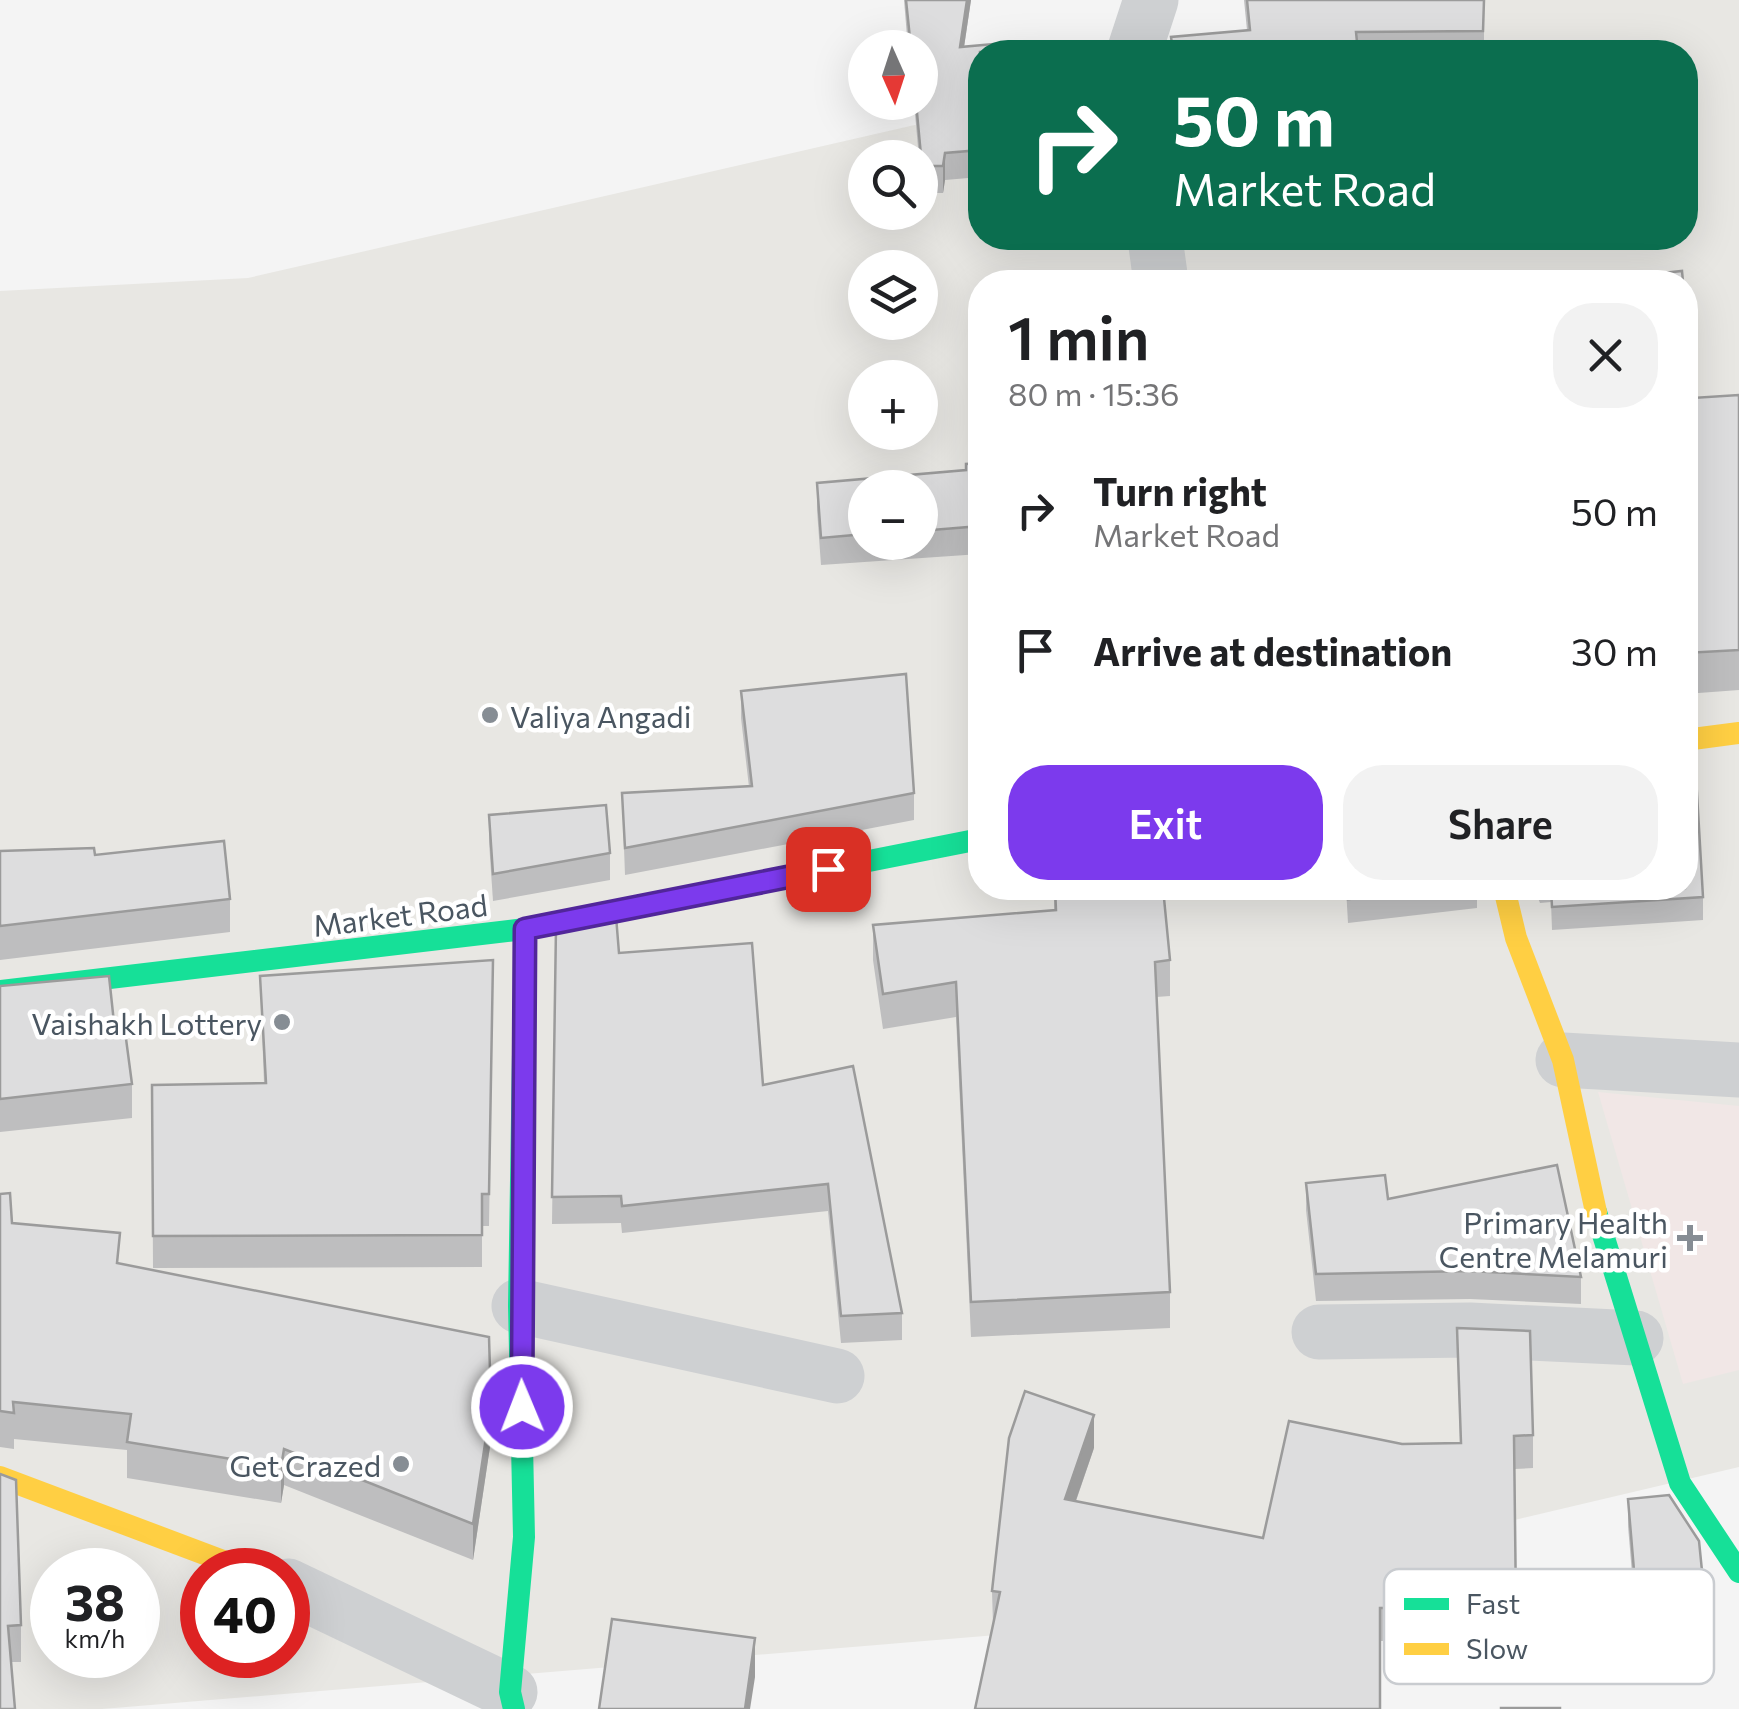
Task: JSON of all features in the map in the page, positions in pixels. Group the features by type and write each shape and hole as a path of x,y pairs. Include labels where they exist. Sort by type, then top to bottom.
{"street":[{"path":"1138,40 1151,0"},
{"path":"1698,738 1739,733"},
{"name":"Market Road","path":"0,990 525,929 968,841"},
{"path":"1507,900 1516,938 1563,1060 1593,1202 1680,1484 1739,1572"},
{"path":"310,1597 512,1700 524,1537 519,1306 525,929"},
{"path":"1563,1060 1739,1070"},
{"path":"519,1306 837,1376"},
{"path":"1319,1332 1470,1330 1636,1338"},
{"path":"0,1476 189,1548"}],"shaded area":[{"name":"Valiya Angadi","path":"1458,0 1739,0 1739,1467 1045,1631 102,1709 0,1709 0,291 248,278 848,140 848,230 938,230 938,140 849,140 968,113 968,250 1698,250 1698,40 1282,40"},
{"name":"Primary Health Centre Melamuri","path":"1598,1092 1739,1106 1739,1370 1683,1384"}],"building":[{"path":"906,0 967,0 960,47 968,46 968,151 945,153 943,166 938,166 938,140 920,140 918,120 938,120 938,30 909,30"},
{"path":"1247,0 1484,0 1483,31 1356,32 1357,40 1171,37 1250,30"},
{"path":"1739,395 1739,650 1698,652 1698,398"},
{"path":"968,464 968,527 938,530 938,472 966,470"},
{"path":"848,480 848,536 821,538 817,483"},
{"path":"906,674 914,793 625,848 622,793 752,786 741,691"},
{"path":"606,805 610,853 493,874 489,815"},
{"path":"1698,811 1703,897 1698,897"},
{"path":"224,841 230,899 0,926 0,851 94,848 95,855"},
{"path":"1056,900 1164,900 1170,960 1155,962 1170,1292 971,1302 956,982 883,994 873,925 1056,910"},
{"path":"1552,900 1658,900 1552,907"},
{"path":"616,916 619,953 752,943 763,1085 853,1066 902,1313 841,1316 828,1184 622,1206 621,1196 552,1197 556,927"},
{"path":"493,960 489,1194 482,1194 482,1235 153,1236 152,1085 266,1083 260,976"},
{"path":"109,976 115,1032 125,1031 132,1084 0,1099 0,986"},
{"path":"1557,1165 1581,1277 1470,1271 1316,1274 1306,1183 1385,1175 1388,1199"},
{"path":"10,1193 12,1223 120,1233 117,1263 489,1337 491,1404 473,1524 284,1449 281,1467 127,1442 131,1414 13,1402 14,1413 0,1411 0,1194"},
{"path":"1457,1328 1530,1331 1533,1435 1514,1436 1516,1569 1384,1569 1380,1709 975,1709 1000,1592 992,1591 1009,1438 1025,1391 1094,1415 1065,1499 1263,1538 1289,1421 1402,1444 1461,1443"},
{"path":"0,1474 16,1480 21,1625 8,1626 15,1709 0,1709"},
{"path":"1669,1495 1699,1541 1702,1569 1634,1569 1628,1499"},
{"path":"612,1619 755,1638 745,1709 599,1709"}],"traffic: fast":[{"path":"0,991 525,929 968,841"},
{"path":"514,1709 510,1692 524,1537 519,1306 525,929"},
{"path":"1596,1212 1680,1483 1739,1572"}],"traffic: slow":[{"path":"1698,738 1739,733"},
{"path":"1507,900 1516,938 1563,1060 1596,1212"},
{"path":"0,1477 189,1548"}],"place":[{"name":"Valiya Angadi","path":"490,715"},
{"name":"Vaishakh Lottery","path":"282,1022"},
{"name":"Primary Health Centre Melamuri","path":"1690,1238"},
{"name":"Get Crazed","path":"401,1464"}],"route":[{"path":"522,1407 519,1306 525,929 828,869"}]}
